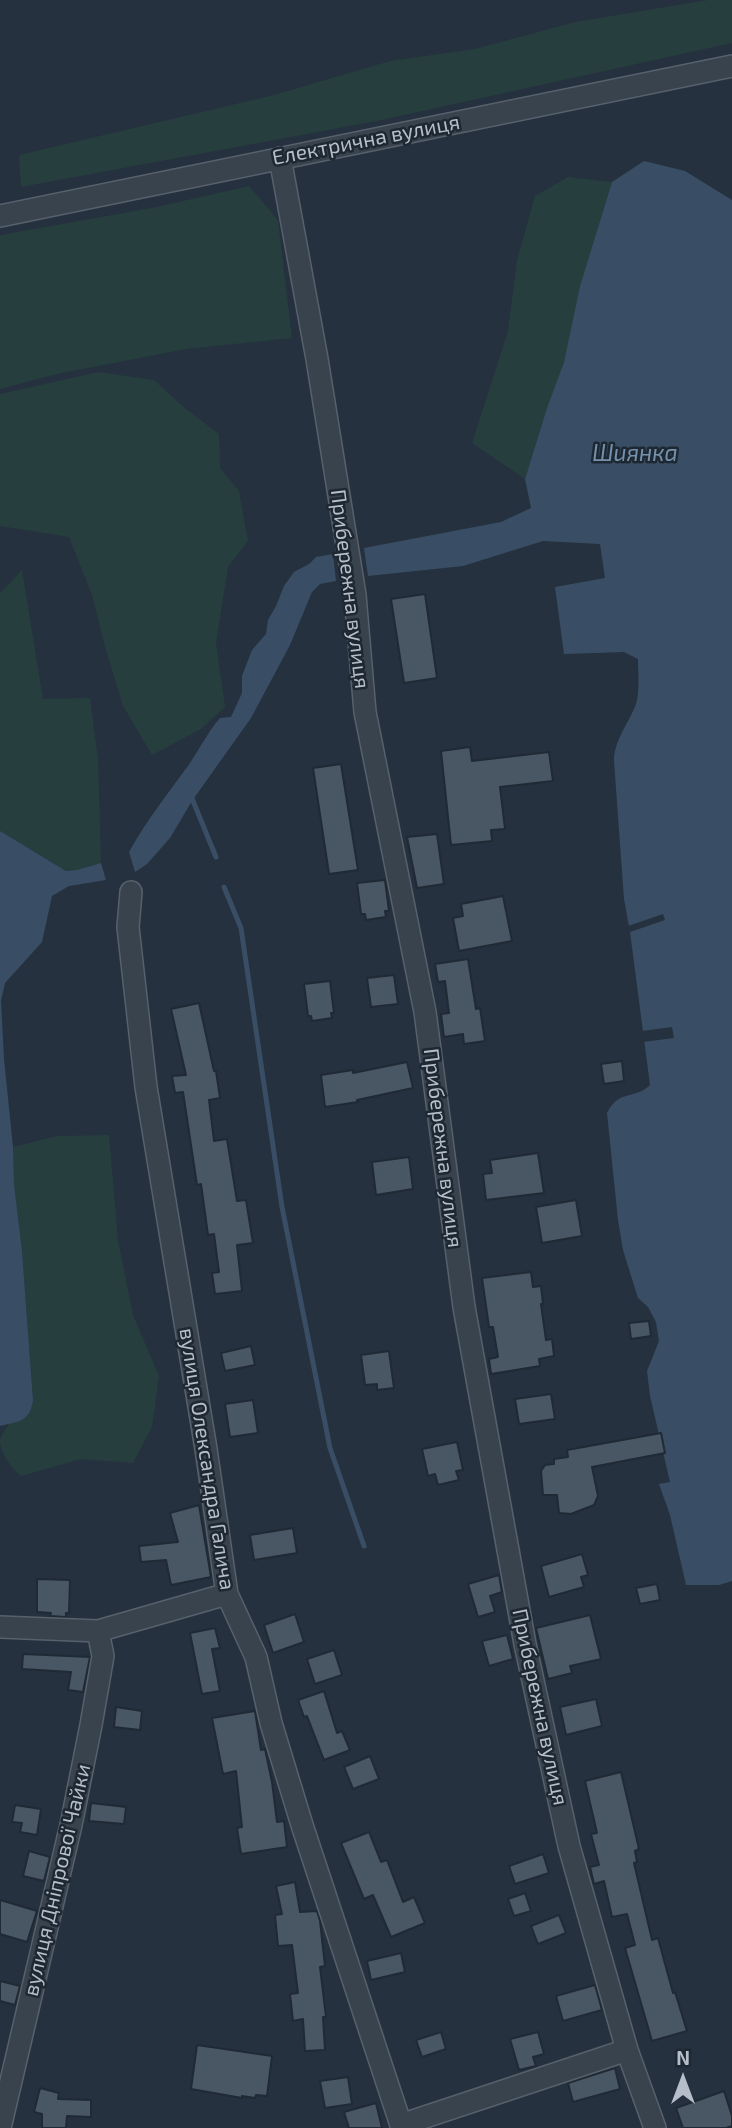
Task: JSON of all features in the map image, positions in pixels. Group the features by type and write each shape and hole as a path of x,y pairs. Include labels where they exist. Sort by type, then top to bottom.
{"street":[{"name":"Електрична вулиця","path":"0,216 732,66"},
{"name":"Прибережна вулиця","path":"280,158 317,359 355,595 365,712 425,1012 464,1307 522,1631 569,1846 627,2050 655,2128"},
{"name":"вулиця Олександра Галича","path":"131,892 128,927 146,1087 206,1449 227,1594 256,1657 271,1723 302,1825 401,2126"},
{"path":"0,1627 98,1630 227,1594"},
{"name":"вулиця Дніпрової Чайки","path":"0,2128 76,1800 103,1656 98,1630"},
{"path":"401,2126 627,2050"}],"green space":[{"path":"708,0 732,0 732,43 377,121 21,187 19,155 274,95 390,61 475,49 575,22"},
{"path":"568,177 612,182 580,286 564,362 525,479 472,443 508,331 517,260 535,196"},
{"path":"249,186 278,220 292,338 186,349 57,374 0,389 0,235 152,208"},
{"path":"98,372 154,380 219,434 220,468 239,491 248,541 228,567 216,643 225,707 201,729 152,755 123,706 92,595 69,537 0,526 0,394"},
{"path":"22,570 43,699 90,698 98,759 101,863 77,870 66,871 0,831 0,593"},
{"path":"109,1135 118,1240 133,1315 159,1376 152,1427 133,1463 81,1459 21,1476 7,1460 0,1440 9,1424 28,1414 33,1400 13,1147 57,1136"}],"water":[{"name":"Шиянка","path":"644,161 685,171 732,200 732,1581 719,1585 686,1585 670,1515 659,1484 670,1482 650,1396 647,1371 659,1341 656,1322 648,1307 638,1298 623,1250 618,1220 607,1113 617,1100 638,1093 650,1085 624,899 614,761 619,739 637,699 638,659 624,652 564,654 555,587 605,578 600,544 543,541 463,566 368,576 364,548 501,522 531,508 525,479 564,362 580,286 612,182"},
{"path":"333,554 336,581 320,584 312,592 290,645 251,718 192,801 170,838 147,864 135,872 129,852 216,723 220,718 231,717 242,693 242,676 252,650 266,634 268,620 284,586 294,572 316,557"},
{"path":"0,831 66,871 101,863 106,880 69,886 52,896 42,942 5,983 1,1001 33,1400 26,1417 0,1426"}],"pier":[{"path":"663,914 665,920 630,932 628,926"},
{"path":"672,1027 674,1038 643,1042 642,1031"}],"building":[{"path":"425,594 437,678 404,683 391,599"},
{"path":"470,747 472,761 549,752 553,781 500,787 505,829 491,830 492,841 451,845 441,751"},
{"path":"341,764 358,870 329,874 313,768"},
{"path":"437,834 444,884 417,888 407,837"},
{"path":"385,880 389,911 385,911 386,917 366,920 365,914 361,914 357,883"},
{"path":"503,896 512,941 459,951 453,918 463,916 461,904"},
{"path":"468,959 476,1009 480,1008 485,1041 464,1044 463,1034 444,1037 441,1014 449,1013 445,981 438,982 435,964"},
{"path":"394,975 398,1004 371,1007 367,978"},
{"path":"330,981 334,1013 331,1013 332,1018 312,1021 311,1016 308,1016 304,984"},
{"path":"199,1003 220,1098 209,1100 214,1141 227,1139 237,1201 246,1200 253,1243 237,1245 242,1291 215,1294 212,1273 219,1272 214,1234 208,1235 201,1184 197,1185 183,1092 175,1093 172,1076 186,1075 171,1009"},
{"path":"622,1061 624,1081 604,1084 601,1064"},
{"path":"407,1062 413,1088 325,1107 321,1075 353,1070 353,1073"},
{"path":"538,1153 544,1193 486,1200 483,1174 492,1173 490,1160"},
{"path":"409,1157 413,1189 376,1195 372,1162"},
{"path":"576,1200 582,1236 542,1243 536,1207"},
{"path":"531,1272 533,1287 541,1286 546,1340 552,1339 554,1356 539,1359 540,1366 491,1374 489,1359 498,1357 493,1327 489,1327 482,1278"},
{"path":"649,1321 651,1336 631,1339 629,1323"},
{"path":"251,1346 255,1365 225,1371 221,1353"},
{"path":"389,1351 394,1388 377,1390 377,1384 365,1385 361,1355"},
{"path":"551,1394 555,1419 519,1424 515,1399"},
{"path":"253,1400 258,1433 230,1437 225,1404"},
{"path":"661,1433 665,1453 592,1467 598,1496 594,1505 571,1514 559,1513 557,1495 543,1495 541,1471 545,1465 554,1464 554,1459 568,1457 567,1450"},
{"path":"457,1442 463,1470 456,1471 459,1480 438,1485 435,1474 428,1476 422,1449"},
{"path":"199,1505 211,1577 171,1585 166,1560 141,1562 139,1546 178,1542 170,1513"},
{"path":"293,1528 297,1553 254,1560 250,1535"},
{"path":"582,1554 588,1575 581,1577 584,1587 549,1597 541,1566"},
{"path":"499,1575 502,1592 490,1596 495,1612 478,1617 468,1584"},
{"path":"37,1579 70,1580 69,1613 66,1613 66,1617 37,1612"},
{"path":"657,1584 660,1600 640,1604 636,1588"},
{"path":"295,1614 304,1642 273,1653 264,1625"},
{"path":"590,1615 601,1659 570,1666 572,1673 548,1679 536,1628"},
{"path":"215,1628 220,1648 212,1649 220,1691 202,1694 190,1633"},
{"path":"507,1635 513,1659 489,1666 482,1641"},
{"path":"334,1650 342,1675 315,1684 307,1659"},
{"path":"23,1654 90,1657 83,1692 68,1690 71,1672 22,1669"},
{"path":"324,1691 337,1733 342,1731 350,1750 324,1760 298,1700"},
{"path":"596,1699 602,1726 566,1735 560,1707"},
{"path":"116,1707 142,1711 140,1730 114,1727"},
{"path":"255,1711 261,1750 265,1749 272,1782 277,1822 284,1821 287,1847 241,1854 237,1828 242,1827 236,1771 223,1774 212,1718"},
{"path":"370,1756 379,1779 353,1789 344,1767"},
{"path":"621,1772 639,1849 635,1851 637,1862 634,1863 652,1940 658,1938 687,2031 652,2041 625,1948 635,1945 627,1914 612,1917 604,1881 594,1884 590,1867 599,1865 591,1834 597,1833 585,1781"},
{"path":"91,1803 126,1807 124,1824 89,1821"},
{"path":"15,1805 41,1809 37,1835 20,1832 22,1823 12,1822"},
{"path":"369,1832 381,1862 387,1860 403,1902 414,1897 425,1923 391,1937 373,1895 364,1899 341,1843"},
{"path":"29,1851 50,1857 44,1881 23,1876"},
{"path":"543,1854 549,1873 515,1884 509,1866"},
{"path":"295,1882 300,1912 317,1911 320,1921 325,1966 320,1967 326,2017 323,2017 325,2050 305,2051 303,2019 293,2021 290,1994 298,1993 292,1945 278,1946 275,1915 282,1914 276,1886"},
{"path":"525,1893 531,1911 514,1916 508,1899"},
{"path":"0,1900 37,1911 27,1942 0,1934"},
{"path":"559,1915 566,1933 538,1944 531,1926"},
{"path":"401,1953 405,1972 371,1980 367,1961"},
{"path":"0,1981 20,1986 15,2005 0,2001"},
{"path":"595,1985 602,2010 563,2021 556,1996"},
{"path":"441,2032 446,2049 422,2057 416,2040"},
{"path":"538,2032 544,2054 533,2057 536,2066 519,2070 510,2039"},
{"path":"197,2045 272,2056 267,2096 242,2098 191,2089"},
{"path":"615,2068 620,2089 573,2102 568,2083"},
{"path":"348,2077 352,2104 325,2108 320,2081"},
{"path":"40,2088 59,2093 58,2099 91,2100 91,2117 67,2116 66,2128 42,2128 42,2114 34,2112"},
{"path":"724,2091 732,2116 732,2126 683,2128 676,2108"},
{"path":"376,2103 382,2128 349,2128 344,2112"}],"waterway":[{"path":"191,796 216,857"},
{"path":"224,887 241,928 282,1207 330,1448 364,1546"}]}
